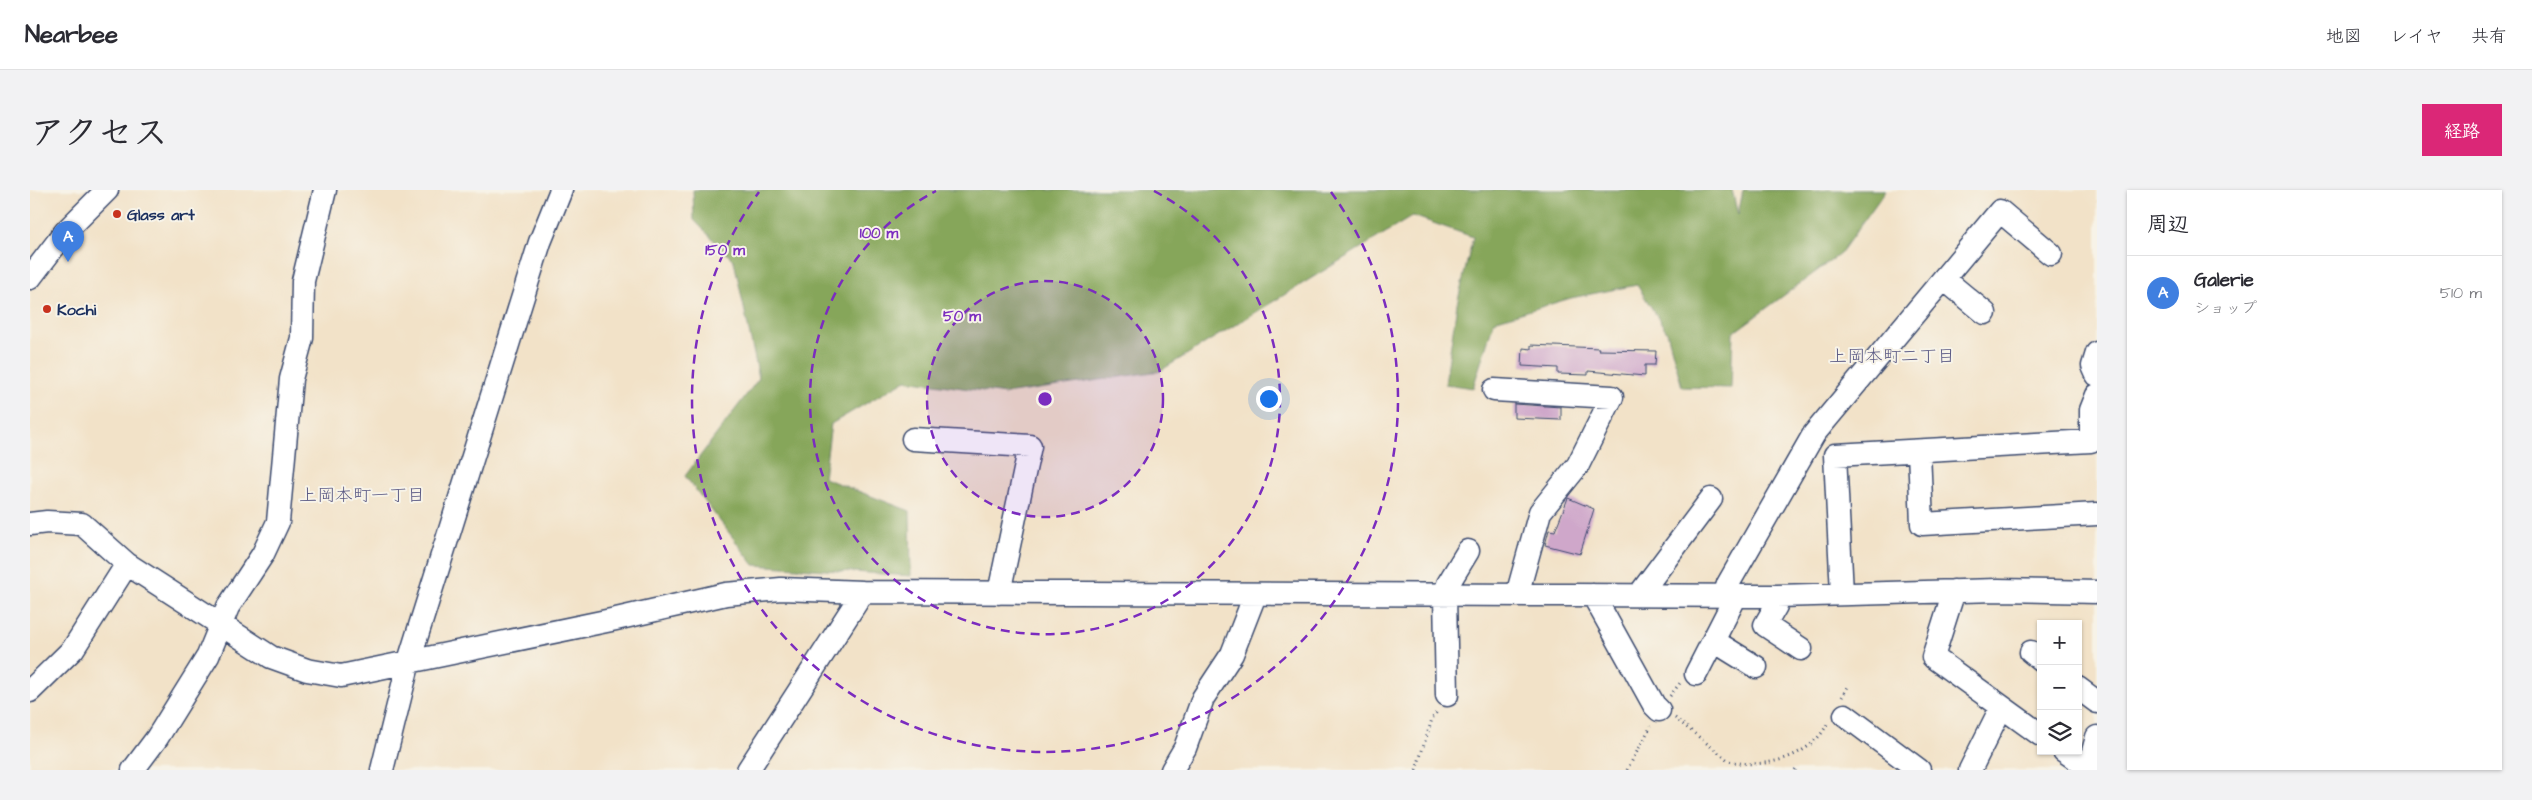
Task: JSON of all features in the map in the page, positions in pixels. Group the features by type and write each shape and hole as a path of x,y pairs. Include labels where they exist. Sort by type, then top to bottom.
{"street":[{"path":"30,278 66,231 107,190"},
{"path":"133,770 157,738 208,656 223,624 228,608 264,554 278,522 291,379 302,338 303,280 325,190"},
{"path":"382,770 409,661 540,242 561,190"},
{"path":"1696,674 1714,641 1730,596 1728,584 1814,434 2000,211 2052,254"},
{"path":"1944,279 1984,313"},
{"path":"2097,353 2093,366 2097,375"},
{"path":"1494,390 1612,397 1578,465 1540,512 1517,596"},
{"path":"1842,593 1834,455 2091,441 2090,410 2097,395"},
{"path":"913,439 1030,446 999,593"},
{"path":"1918,451 1922,524 2097,514"},
{"path":"1639,596 1712,499"},
{"path":"30,524 47,522 82,524 127,564 223,624 271,657 307,670 341,676 607,621 726,594 782,589 863,592 1517,596 1777,596 1954,591 2097,592"},
{"path":"1447,695 1446,595 1448,584 1468,551"},
{"path":"30,691 73,649 127,564"},
{"path":"1954,591 1933,657 2037,732"},
{"path":"748,770 863,592"},
{"path":"1172,770 1185,748 1203,698 1232,654 1255,595"},
{"path":"1593,596 1654,706 1664,712"},
{"path":"1777,596 1776,606 1765,625 1801,649"},
{"path":"1714,641 1756,667"},
{"path":"2082,691 2097,702"},
{"path":"1970,770 2001,708"},
{"path":"1838,712 1919,770"},
{"path":"2069,755 2088,769 2097,737"}],"path":[{"path":"1664,712 1729,761 1738,766 1758,769 1798,757 1812,747 1838,712 1849,685"},
{"path":"1416,770 1432,719 1447,695"}],"green space":[{"path":"693,190 1732,190 1738,215 1743,190 1886,190 1840,254 1733,333 1731,388 1682,387 1667,332 1637,285 1571,298 1494,321 1473,388 1445,384 1457,304 1473,237 1413,216 1160,371 1005,394 906,380 831,424 824,478 910,511 911,576 754,565 685,476 759,378 734,261 694,220"}],"building":[{"path":"1531,345 1599,348 1598,350 1656,351 1655,365 1645,365 1645,376 1588,371 1588,375 1558,374 1558,368 1522,366 1523,348 1531,349"},
{"path":"1514,404 1561,407 1561,420 1514,418"},
{"path":"1568,498 1594,509 1580,554 1545,545 1549,530 1555,531"}],"place":[{"name":"Glass art","path":"117,214"},
{"name":"Galerie","path":"68,262"},
{"name":"Kochi","path":"47,309"}],"district":[{"name":"上岡本町二丁目","path":"1892,356"},
{"name":"上岡本町一丁目","path":"362,495"}]}
